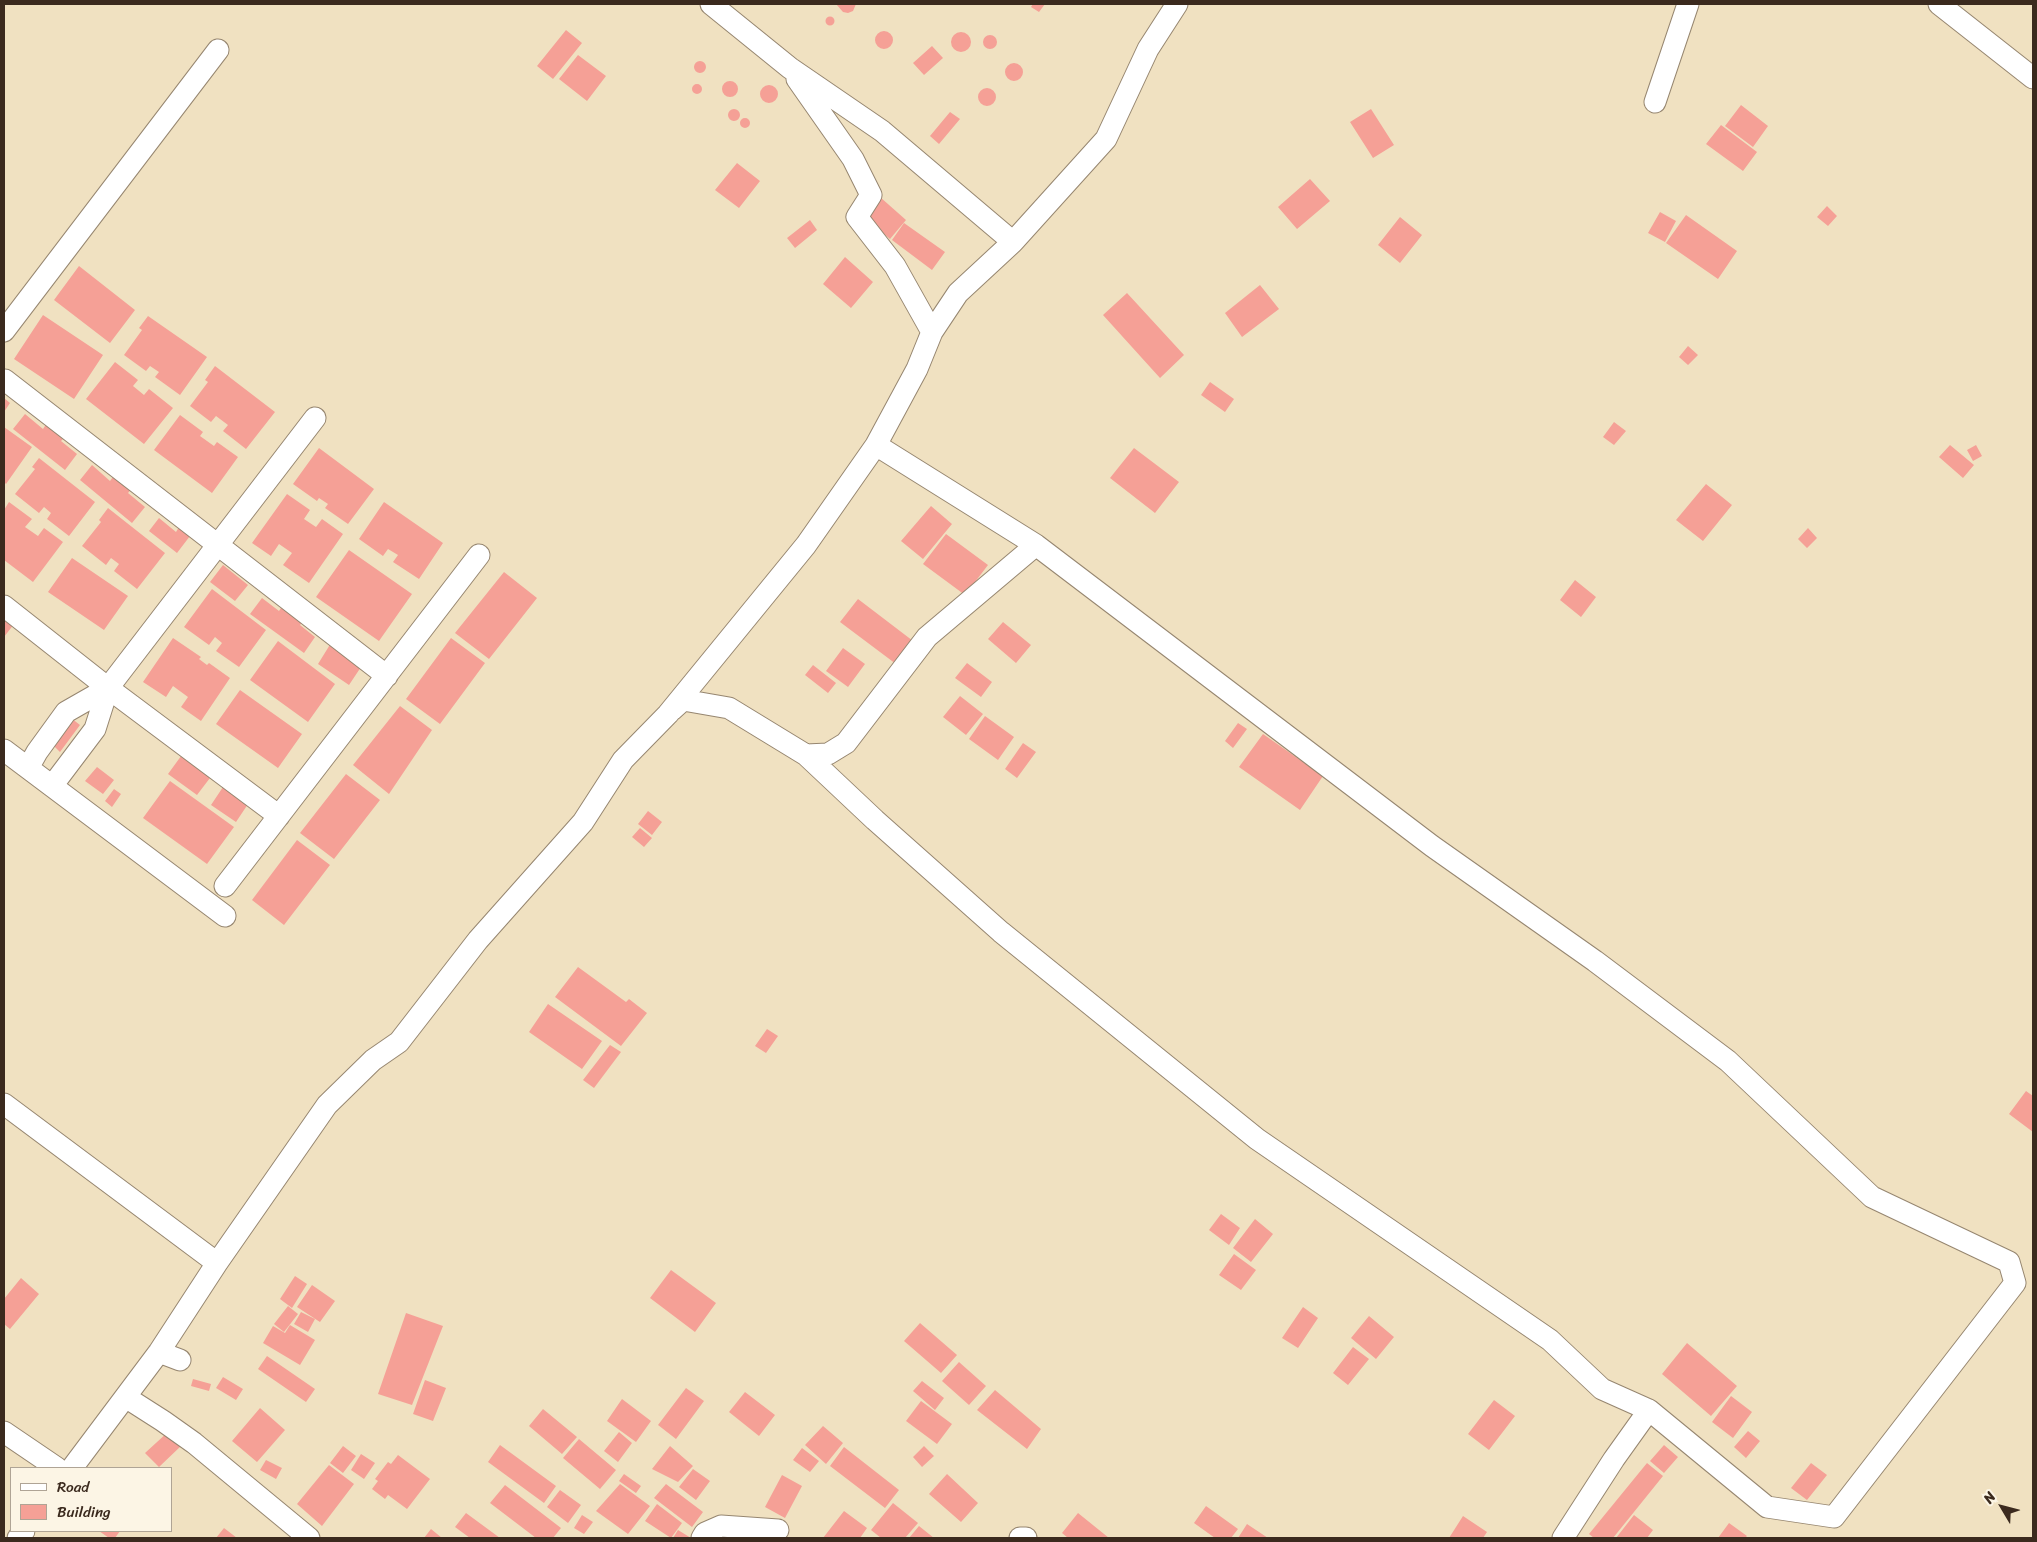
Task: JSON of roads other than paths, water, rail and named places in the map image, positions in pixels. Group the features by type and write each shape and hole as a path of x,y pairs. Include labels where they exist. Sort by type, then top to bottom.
{"street":[{"path":"711,4 790,68 882,131 1013,242"},
{"path":"668,714 806,545 876,446 917,369 932,332 958,292 1013,242 1106,139 1148,49 1177,4"},
{"path":"1655,102 1688,4"},
{"path":"1939,4 2033,78"},
{"path":"4,330 218,50"},
{"path":"790,68 854,159 871,194 857,217 895,266 932,332"},
{"path":"4,380 387,676"},
{"path":"52,786 95,729 108,688 316,418"},
{"path":"73,1467 127,1398 160,1352 217,1263 327,1105 373,1060 399,1042 478,940 583,822 623,760 683,700 729,708 806,755 875,820 1000,932 1257,1139 1550,1340 1602,1389 1648,1410 1767,1507 1834,1517 2015,1283 2009,1262 1872,1197 1728,1061 1595,960 1432,846 1036,545 876,446"},
{"path":"806,755 828,754 846,742 927,637 1036,545"},
{"path":"225,886 479,556"},
{"path":"4,606 108,688 279,816"},
{"path":"28,768 37,752 66,712 108,688"},
{"path":"4,750 225,916"},
{"path":"4,1104 217,1263"},
{"path":"160,1352 180,1360"},
{"path":"127,1398 194,1443 309,1538"},
{"path":"1563,1538 1648,1410"},
{"path":"4,1432 56,1467"},
{"path":"702,1538 705,1533 721,1526 778,1530"},
{"path":"1020,1538 1026,1538"}]}
